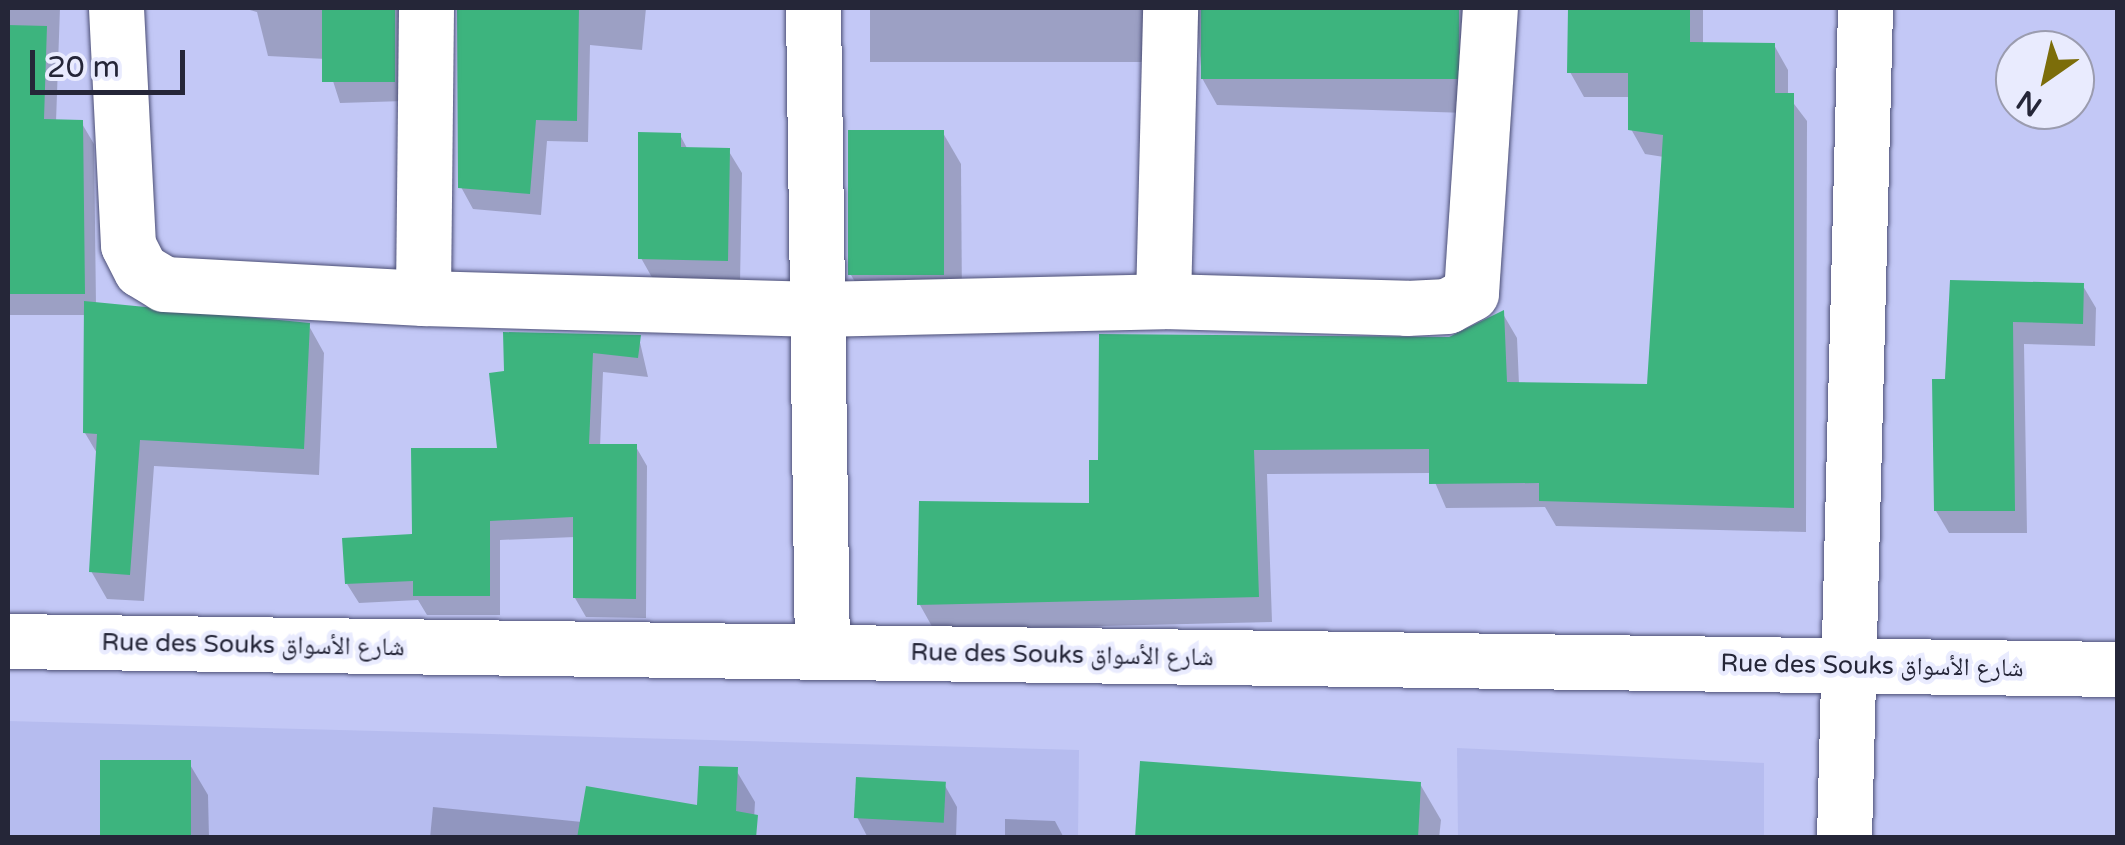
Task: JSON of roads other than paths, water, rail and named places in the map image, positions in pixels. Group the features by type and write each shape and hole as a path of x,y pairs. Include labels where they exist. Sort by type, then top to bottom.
{"street":[{"path":"116,8 128,244 141,270 164,284 423,298 817,309 1163,302 1448,306 1471,293 1490,8"},
{"path":"423,298 426,8"},
{"path":"812,8 822,652"},
{"path":"1163,302 1170,8"},
{"path":"1844,838 1865,8"},
{"name":"Rue des Souks شارع الأسواق","path":"8,642 2118,669"}]}
